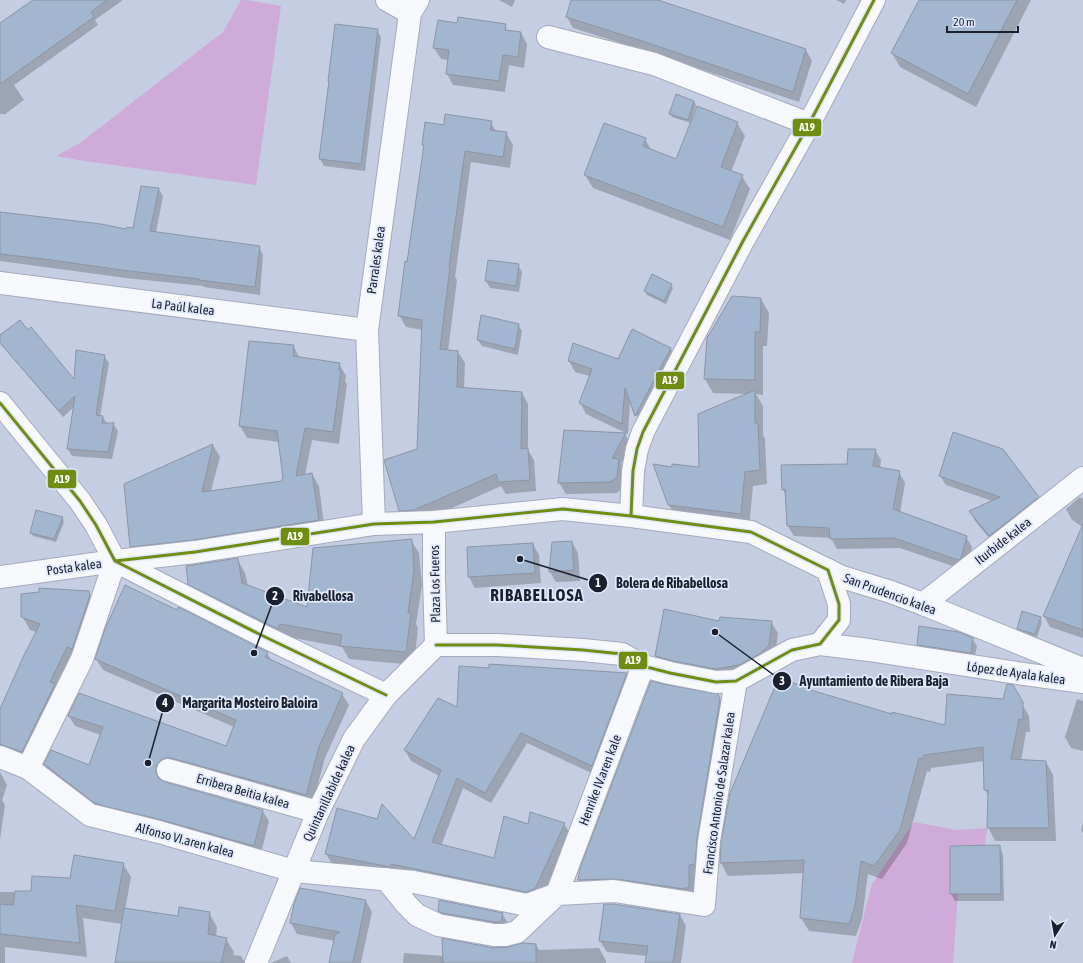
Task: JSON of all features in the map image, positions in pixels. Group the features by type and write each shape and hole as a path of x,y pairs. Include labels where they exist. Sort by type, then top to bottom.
{"street":[{"path":"387,0 414,7"},
{"path":"631,516 633,471 637,449 643,432 743,241 809,124 874,0"},
{"name":"Parrales kalea","path":"374,524 367,330 414,7"},
{"path":"548,38 654,64 809,124"},
{"name":"La Paúl kalea","path":"0,283 367,330"},
{"path":"0,403 80,501 96,525 115,561 261,635 386,694"},
{"name":"Iturbide kalea","path":"923,604 1083,478"},
{"name":"San Prudencio kalea","path":"434,522 563,509 631,516 751,532 842,577 891,592 923,604 1083,669"},
{"name":"Posta kalea","path":"0,577 115,561 195,552 374,524 434,522"},
{"name":"Plaza Los Fueros","path":"434,522 436,645"},
{"path":"28,768 82,659 115,561"},
{"path":"820,644 839,620 839,604 828,570"},
{"name":"López de Ayala kalea","path":"436,645 498,645 622,654 643,666 716,682 736,681 792,650 820,644 869,650 1017,674 1083,682"},
{"name":"Quintanillabide kalea","path":"256,963 318,812 354,739 386,694 436,645"},
{"name":"Henrike IV.aren kale","path":"557,894 643,666"},
{"name":"Francisco Antonio de Salazar kalea","path":"704,906 709,841 736,681"},
{"name":"Alfonso VI.aren kalea","path":"0,757 28,768 90,815 159,832 294,871 414,882 527,905 557,894 614,891 704,906"},
{"name":"Erribera Beitia kalea","path":"168,770 318,812"},
{"path":"386,879 407,905 417,915 426,920 438,925 494,935 505,935 517,932 557,894"}],"shaded area":[{"path":"241,0 281,6 256,185 56,156 80,143 223,32"},
{"path":"914,822 957,830 987,828 985,845 950,846 950,894 958,894 953,963 852,963 872,884"}],"building":[{"path":"33,0 107,0 91,12 94,17 0,84 0,23"},
{"path":"571,0 658,0 806,49 793,92 566,17"},
{"path":"919,0 1017,0 968,94 891,53"},
{"path":"458,17 506,24 505,30 521,32 518,57 503,55 499,81 446,74 449,50 433,48 438,20 457,23"},
{"path":"335,24 378,29 361,164 319,159"},
{"path":"676,94 694,101 688,120 669,114"},
{"path":"697,106 738,122 721,167 743,175 723,227 584,175 604,123 646,138 643,146 676,159"},
{"path":"445,114 492,121 490,130 507,132 503,157 465,151 449,267 440,349 458,351 457,387 522,392 521,449 528,448 530,480 498,482 496,474 414,510 399,511 384,460 417,449 422,320 398,316 405,261 407,262 424,145 422,145 425,122 444,125"},
{"path":"141,186 159,188 150,231 260,246 255,287 0,254 0,212 101,224 126,229 127,227 133,228"},
{"path":"488,260 519,264 516,286 485,281"},
{"path":"652,274 672,284 664,301 644,291"},
{"path":"732,296 761,298 760,332 755,332 755,380 704,379 707,338"},
{"path":"481,315 519,324 515,349 477,340"},
{"path":"20,320 28,330 31,327 74,379 76,350 105,355 96,415 103,416 102,423 114,423 108,452 67,449 75,396 59,411 0,343 0,335"},
{"path":"632,329 671,348 635,416 625,388 622,424 579,403 592,369 568,361 573,343 618,359"},
{"path":"249,341 294,345 293,356 340,363 339,370 341,371 333,432 305,428 296,476 312,473 319,520 193,540 130,547 124,484 213,444 202,492 282,481 283,478 277,431 239,426"},
{"path":"755,390 755,423 758,424 760,470 745,472 741,514 668,505 653,464 672,467 672,464 699,467 698,414"},
{"path":"564,430 626,433 612,458 619,459 617,477 610,482 558,483"},
{"path":"953,432 1003,449 1039,497 989,536 969,511 1000,497 939,476"},
{"path":"848,449 876,449 873,466 900,471 893,509 967,536 961,558 958,560 894,538 830,539 829,528 787,526 785,489 782,490 781,465 847,464"},
{"path":"36,510 63,517 54,539 30,533"},
{"path":"1083,524 1083,630 1043,616"},
{"path":"412,539 414,570 408,613 411,613 406,652 340,646 342,635 280,624 278,629 187,584 186,566 238,558 242,583 307,607 313,548"},
{"path":"572,541 574,570 549,572 552,542"},
{"path":"533,543 535,573 468,577 467,547"},
{"path":"125,585 177,610 178,607 268,652 265,657 343,693 319,747 306,795 171,758 165,758 156,766 156,773 159,779 165,782 263,810 254,846 93,802 44,764 51,750 89,765 103,727 68,716 79,693 226,746 236,720 95,659 105,629"},
{"path":"39,588 89,591 90,595 72,649 67,647 50,682 55,684 22,752 0,744 0,709 24,655 40,624 21,617 21,594 39,592"},
{"path":"664,609 719,621 720,617 772,621 769,645 761,653 739,665 716,669 655,656"},
{"path":"1022,611 1041,617 1035,634 1017,629"},
{"path":"919,626 959,632 973,638 971,653 917,645"},
{"path":"489,664 627,673 592,766 521,733 485,793 457,778 432,842 494,858 504,816 528,824 530,812 565,823 536,887 526,892 391,864 390,867 325,854 337,808 377,819 382,804 414,839 441,770 404,750 438,698 457,707 459,666 489,668"},
{"path":"779,677 814,691 892,714 892,712 945,725 947,694 1003,699 1007,684 1013,685 1023,702 1023,720 1019,719 1011,759 1046,761 1049,828 987,828 988,790 984,790 983,747 924,755 923,759 919,758 900,830 874,866 861,861 855,906 849,924 800,918 804,860 720,863 721,843 730,793"},
{"path":"651,681 718,694 720,699 697,839 695,864 689,865 689,888 684,889 616,879 578,880 580,868"},
{"path":"1000,845 1001,894 950,894 950,846"},
{"path":"74,855 124,863 115,911 76,905 80,943 0,934 0,904 13,905 15,891 31,891 32,876 70,878"},
{"path":"300,888 366,900 353,963 329,963 335,935 340,932 290,923 294,904"},
{"path":"439,900 503,913 501,922 442,913 438,911"},
{"path":"604,904 680,914 673,963 645,963 648,946 599,941"},
{"path":"179,907 210,912 208,934 227,938 221,963 115,963 124,908 178,916"},
{"path":"442,938 494,948 508,947 523,943 536,944 536,963 443,963"}],"transit line":[{"name":"A19","path":"631,516 633,471 637,449 643,432 743,241 809,124 874,0"},
{"name":"A19","path":"0,403 80,501 96,525 115,561"},
{"name":"A19","path":"115,561 195,552 374,524 434,522 563,509 631,516 751,532 828,570"},
{"name":"A19","path":"115,561 261,635 386,695"},
{"name":"A19","path":"820,644 839,620 839,604 828,570"},
{"name":"A19","path":"436,645 498,645 622,654 643,666 716,682 736,681 792,650 820,644"}],"place":[{"name":"Bolera de Ribabellosa","path":"520,559"},
{"name":"Ayuntamiento de Ribera Baja","path":"715,632"},
{"name":"Rivabellosa","path":"254,653"},
{"name":"Margarita Mosteiro Baloira","path":"148,763"}],"district":[{"name":"RIBABELLOSA","path":"537,595"}]}
